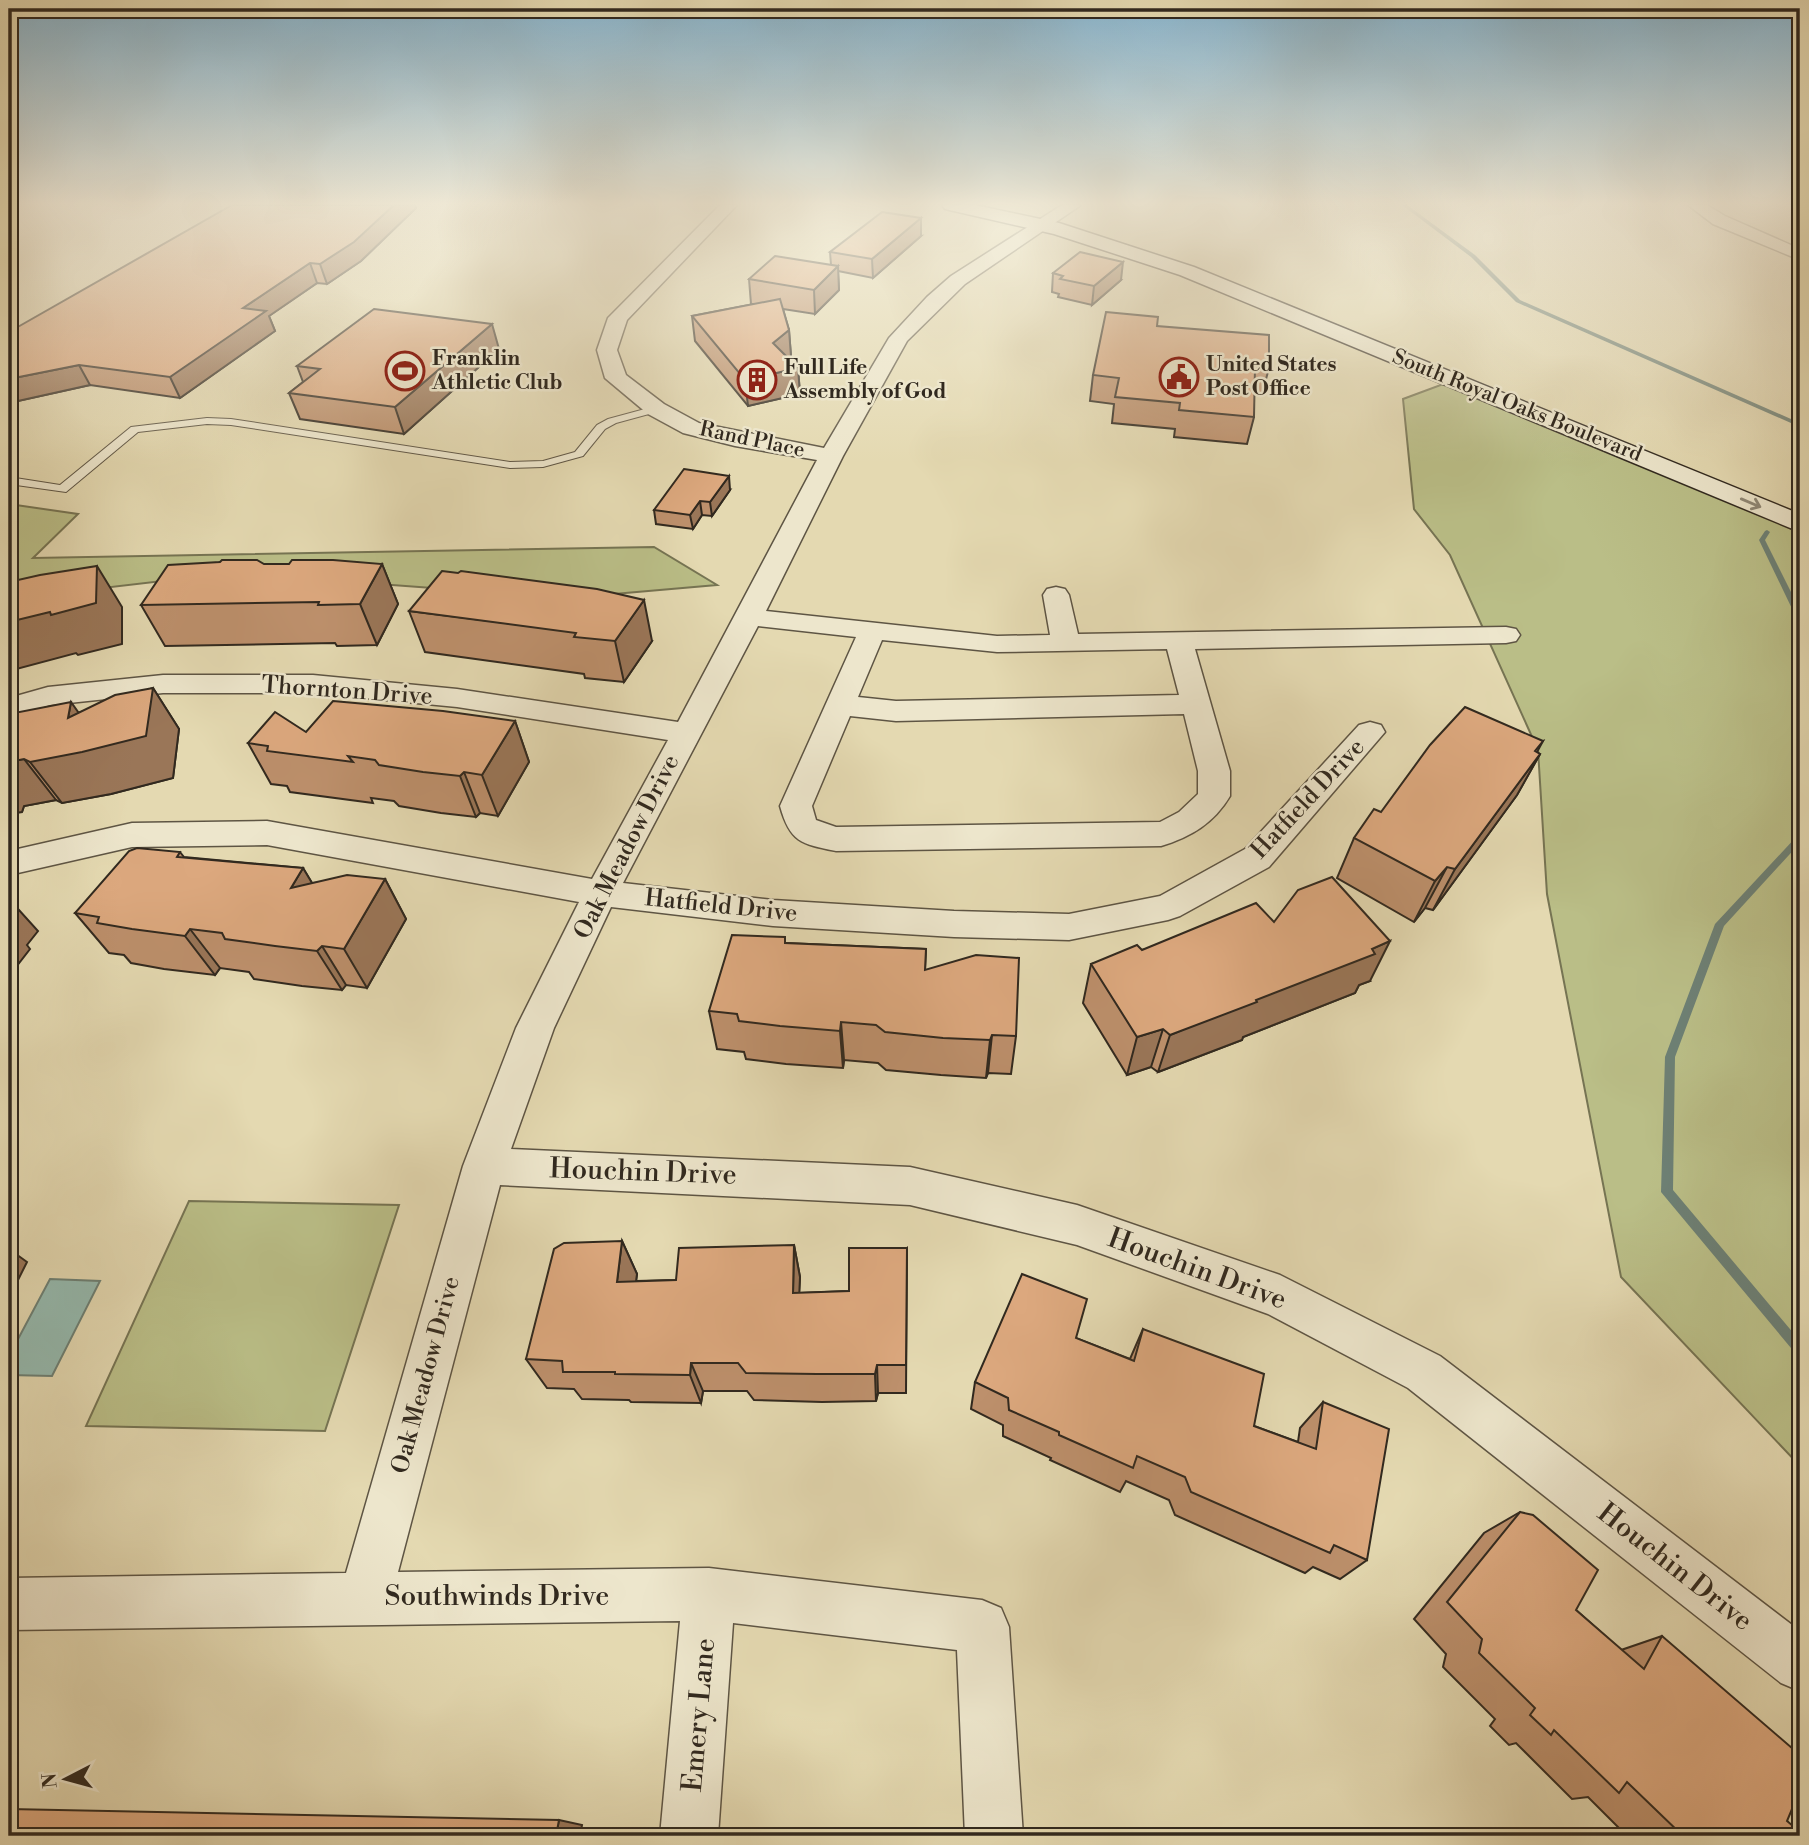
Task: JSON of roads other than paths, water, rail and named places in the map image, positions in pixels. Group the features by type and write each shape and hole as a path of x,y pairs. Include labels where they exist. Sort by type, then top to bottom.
{"main road":[{"name":"South Royal Oaks Boulevard","path":"1236,291 1800,524"}],"street":[{"name":"Rand Place","path":"644,291 618,318 607,350 616,378 656,409 691,428 734,439 831,456"},
{"name":"Oak Meadow Drive","path":"365,1597 484,1166 535,1028 601,893 750,617 831,456 899,338 945,291"},
{"path":"1056,595 1066,644"},
{"path":"750,617 997,644 1506,635"},
{"path":"872,631 796,806 802,826 816,835 836,839 1161,834 1176,830 1190,822 1214,796 1214,771 1179,641"},
{"name":"Thornton Drive","path":"9,708 48,696 163,684 313,684 457,698 686,733"},
{"path":"840,705 896,711 1196,704"},
{"name":"Hatfield Drive","path":"9,863 132,835 267,833 601,893 772,913 954,924 1069,927 1168,907 1257,858 1370,732"},
{"name":"Houchin Drive","path":"484,1166 910,1186 1077,1226 1280,1297 1424,1372 1800,1664"},
{"name":"Southwinds Drive","path":"9,1604 709,1594 982,1627 994,1836"},
{"name":"Emery Lane","path":"689,1836 709,1594"}],"lane":[{"path":"9,481 62,489 135,429 207,421 231,422 509,466 543,464 579,454 601,427 612,421 656,409"}],"water":[{"path":"50,1279 100,1281 52,1376 9,1375 9,1356"}],"waterway":[{"path":"1508,291 1518,301 1800,425"},
{"path":"1767,532 1762,540 1800,617"},
{"path":"1800,838 1720,924 1670,1057 1667,1192 1800,1350"}],"place":[{"name":"Franklin Athletic Club","path":"405,371"},
{"name":"United States Post Office","path":"1179,377"},
{"name":"Full Life Assembly of God","path":"757,380"}]}
